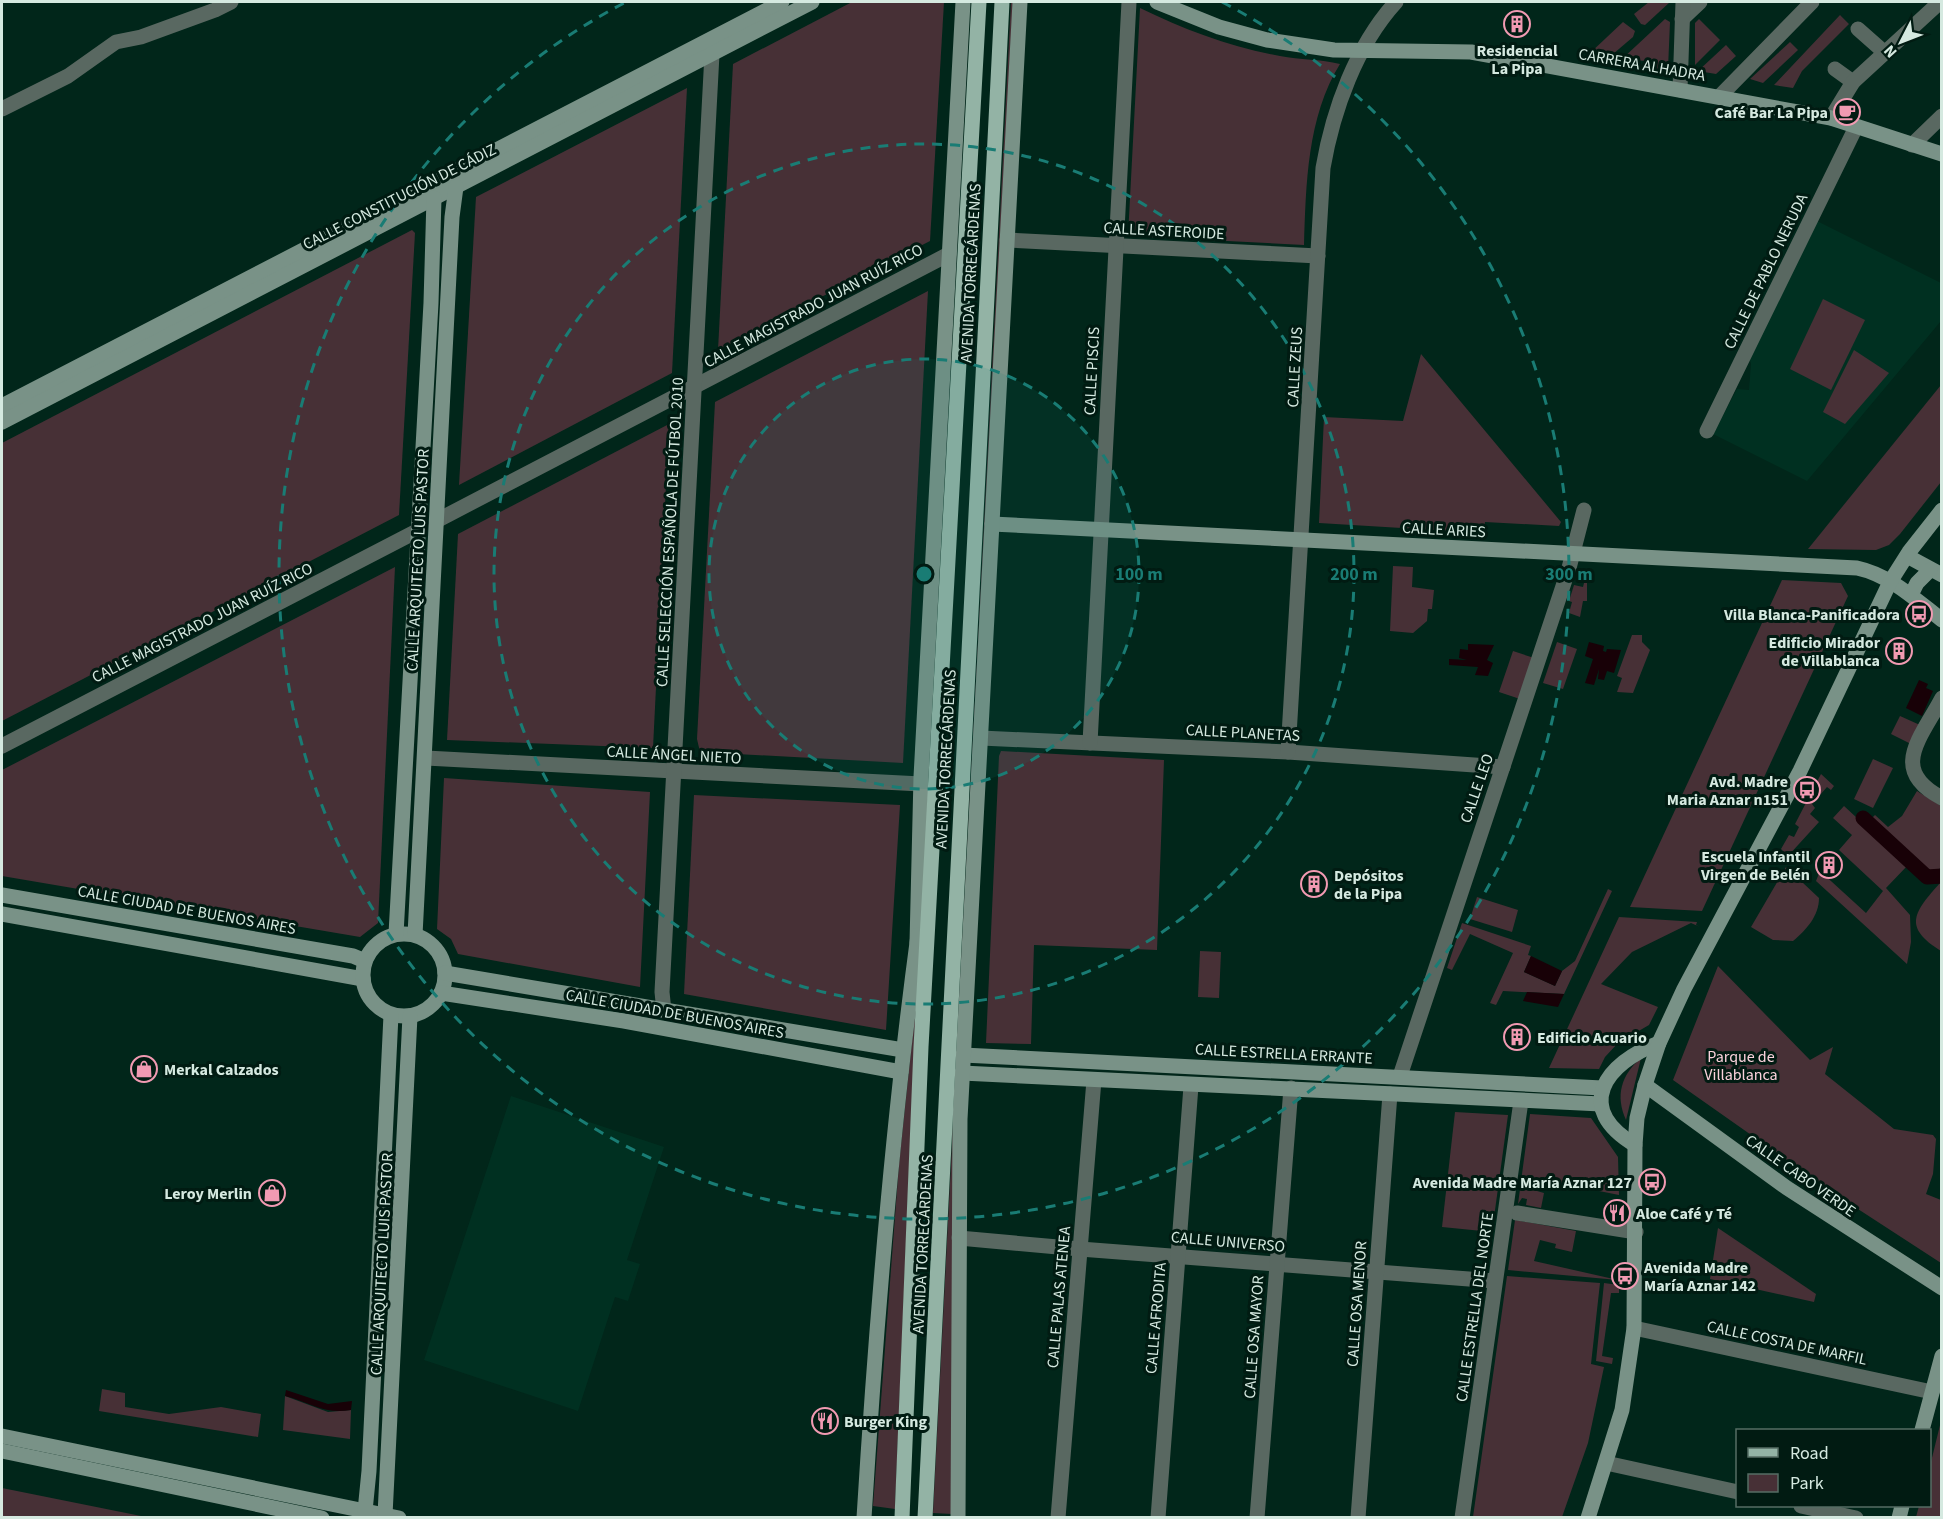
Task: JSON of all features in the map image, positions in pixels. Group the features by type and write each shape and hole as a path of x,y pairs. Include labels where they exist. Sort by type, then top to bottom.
{"main road":[{"name":"AVENIDA TORRECÁRDENAS","path":"902,1518 921,1047 979,2"},
{"name":"AVENIDA TORRECÁRDENAS","path":"925,1518 1002,2"}],"street":[{"path":"2,109 68,76 116,42 141,37 231,2"},
{"name":"CALLE CONSTITUCIÓN DE CÁDIZ","path":"2,406 782,2"},
{"name":"CALLE CONSTITUCIÓN DE CÁDIZ","path":"2,422 812,2"},
{"name":"AVENIDA TORRECÁRDENAS","path":"917,943 921,784 963,2"},
{"name":"AVENIDA TORRECÁRDENAS","path":"958,1518 962,1073 1020,2"},
{"name":"CALLE PISCIS","path":"1090,743 1129,2"},
{"name":"CARRERA ALHADRA","path":"1156,2 1208,24 1267,40 1309,47 1362,51 1471,52 1831,118 1941,154"},
{"path":"1680,90 1683,2"},
{"path":"1682,19 1700,2"},
{"path":"1719,97 1812,2"},
{"path":"1831,118 1853,82 1940,2"},
{"name":"CALLE ZEUS","path":"1288,752 1326,154 1336,114 1362,51 1386,5"},
{"path":"1858,29 1884,52"},
{"name":"CALLE SELECCIÓN ESPAÑOLA DE FÚTBOL 2010","path":"664,1011 662,992 712,54"},
{"path":"1835,69 1853,82"},
{"path":"1912,145 1941,116"},
{"name":"CALLE DE PABLO NERUDA","path":"1707,431 1856,127"},
{"name":"CALLE ARQUITECTO LUIS PASTOR","path":"415,935 426,758 452,217 456,188"},
{"name":"CALLE ARQUITECTO LUIS PASTOR","path":"396,934 419,530 434,198"},
{"name":"CALLE ASTEROIDE","path":"1007,240 1318,256"},
{"name":"CALLE MAGISTRADO JUAN RUÍZ RICO","path":"438,520 949,254"},
{"name":"CALLE LEO","path":"1400,1076 1574,553 1584,510"},
{"path":"1588,1518 1622,1410 1634,1328 1637,1118 1659,1043 1684,989 1800,771 1890,582 1907,556 1940,516"},
{"name":"CALLE ARIES","path":"992,524 1857,568 1871,571 1890,582 1911,595 1941,620"},
{"name":"CALLE MAGISTRADO JUAN RUÍZ RICO","path":"2,746 419,530"},
{"path":"1907,556 1936,573"},
{"path":"1911,595 1917,583 1936,573"},
{"path":"1941,698 1912,762 1914,775 1921,786 1941,798"},
{"name":"CALLE PLANETAS","path":"981,738 1288,752 1503,766"},
{"name":"CALLE ÁNGEL NIETO","path":"426,758 921,784"},
{"name":"AVENIDA TORRECÁRDENAS","path":"864,1518 885,1226 903,1050 936,801"},
{"name":"CALLE CIUDAD DE BUENOS AIRES","path":"2,895 353,956 365,961"},
{"path":"2,914 363,979"},
{"path":"396,934 415,935 436,949 445,973 441,993 434,1004 423,1012 410,1016 391,1015 371,1001 363,979 365,961 372,949 383,939 396,934"},
{"name":"CALLE CIUDAD DE BUENOS AIRES","path":"445,973 903,1050"},
{"name":"CALLE CIUDAD DE BUENOS AIRES","path":"441,993 612,1019 901,1072"},
{"name":"CALLE ARQUITECTO LUIS PASTOR","path":"365,1511 391,1015"},
{"name":"CALLE ARQUITECTO LUIS PASTOR","path":"392,1516 410,1016"},
{"path":"1635,1145 1621,1136 1601,1104 1602,1088 1617,1065 1633,1054 1659,1043"},
{"name":"CALLE ESTRELLA ERRANTE","path":"963,1055 1602,1088"},
{"path":"994,1075 995,1056"},
{"path":"962,1073 1191,1086 1291,1088 1601,1104"},
{"name":"CALLE PALAS ATENEA","path":"1058,1518 1094,1080"},
{"name":"CALLE CABO VERDE","path":"1645,1085 1794,1192 1941,1288"},
{"name":"CALLE AFRODITA","path":"1158,1518 1191,1086"},
{"name":"CALLE OSA MAYOR","path":"1257,1518 1291,1088"},
{"name":"CALLE OSA MENOR","path":"1358,1518 1390,1094"},
{"name":"CALLE ESTRELLA DEL NORTE","path":"1462,1518 1521,1101"},
{"path":"1517,1213 1636,1232"},
{"name":"CALLE UNIVERSO","path":"959,1238 1080,1250 1178,1255 1495,1281"},
{"name":"CALLE COSTA DE MARFIL","path":"1634,1328 1932,1392"},
{"path":"1923,1429 1941,1356"},
{"path":"2,1436 392,1516"},
{"path":"2,1451 321,1518"},
{"path":"1606,1463 1736,1492"},
{"path":"1806,1507 1856,1518"}],"shaded area":[{"path":"1811,218 1941,283 1941,321 1807,481 1713,434 1737,389 1749,390 1751,364 1747,350"},
{"path":"1589,642 1604,646 1603,651 1606,652 1607,649 1621,650 1614,673 1607,671 1604,680 1598,679 1599,669 1594,685 1585,683 1593,659 1585,656"},
{"path":"1468,644 1494,645 1487,660 1493,663 1488,676 1475,675 1478,667 1449,665 1449,659 1467,660 1459,658 1460,649 1468,650"},
{"path":"1919,680 1928,684 1926,688 1933,691 1922,716 1906,708"},
{"path":"1531,956 1562,971 1555,986 1524,972"},
{"path":"1527,992 1564,994 1558,1007 1523,1001"},
{"path":"511,1096 664,1147 627,1260 640,1264 628,1301 615,1297 578,1411 424,1360"},
{"path":"286,1390 328,1404 352,1401 351,1410 333,1411 317,1407 285,1396"}],"green space":[{"path":"852,2 944,2 930,241 718,350 733,64"},
{"path":"1011,2 1013,2 954,1119 952,1514 933,1513"},
{"path":"1649,2 1670,2 1645,25 1641,24 1634,14"},
{"path":"1140,8 1174,24 1226,43 1288,57 1340,64 1321,106 1310,152 1304,245 1128,236"},
{"path":"1840,15 1849,24 1802,71 1793,88 1774,85"},
{"path":"1665,19 1670,22 1668,69 1664,72 1653,70 1653,62 1636,60 1634,66 1622,65 1622,59"},
{"path":"1699,19 1720,40 1695,65 1695,23"},
{"path":"1623,22 1635,31 1633,37 1606,60 1590,59 1589,54"},
{"path":"1790,42 1798,50 1763,83 1750,79"},
{"path":"1726,45 1736,56 1716,74 1698,71"},
{"path":"687,88 672,373 459,485 476,197"},
{"path":"412,230 415,233 399,515 2,721 2,443"},
{"path":"928,291 903,763 700,752 697,739 715,402"},
{"path":"1823,299 1865,320 1831,390 1790,369"},
{"path":"1854,350 1889,373 1845,424 1823,412"},
{"path":"1421,354 1561,522 1559,526 1485,522 1484,533 1319,523 1324,417 1403,421"},
{"path":"1941,385 1941,482 1900,534 1889,545 1876,550 1808,549"},
{"path":"669,424 653,748 447,740 458,534"},
{"path":"1393,566 1413,567 1412,587 1434,590 1432,609 1428,609 1427,621 1413,633 1390,631"},
{"path":"395,567 378,923 360,937 2,876 2,770"},
{"path":"1587,571 1587,601 1583,601 1580,617 1569,613 1572,602 1569,601 1574,585 1583,587"},
{"path":"1782,580 1841,583 1848,596 1702,911 1630,907"},
{"path":"1632,635 1642,635 1642,642 1650,650 1633,693 1617,692 1622,678 1617,676"},
{"path":"1557,642 1577,649 1563,689 1543,683"},
{"path":"1513,651 1534,658 1520,699 1499,692"},
{"path":"1900,716 1920,725 1911,744 1891,734"},
{"path":"1001,751 1164,760 1157,950 1034,945 1031,1044 986,1043"},
{"path":"1873,759 1893,768 1873,808 1854,799"},
{"path":"1821,774 1834,786 1831,790 1827,787 1812,804 1815,808 1810,814 1819,822 1788,856 1781,849 1789,835 1794,837 1799,827 1795,824"},
{"path":"444,778 650,792 640,987 458,954 451,939 437,929"},
{"path":"1917,791 1941,806 1941,867 1936,873 1929,873 1871,819 1875,815 1888,827 1902,816"},
{"path":"694,795 900,805 886,1030 684,994"},
{"path":"1844,806 1908,865 1886,888 1910,915 1911,942 1907,964 1816,881 1820,871 1866,913 1883,891 1839,850 1852,835 1833,818"},
{"path":"1786,867 1819,898 1817,911 1811,922 1793,941 1773,940 1751,927"},
{"path":"1940,883 1942,885 1941,951 1921,934 1916,919 1924,902"},
{"path":"1608,889 1612,891 1564,994 1503,991 1496,1005 1490,1003 1513,953 1470,934 1452,970 1447,968 1462,923 1531,946 1528,955 1531,956 1524,972 1555,986 1562,971 1575,961"},
{"path":"1477,897 1518,910 1512,932 1470,919"},
{"path":"1619,917 1697,922 1696,925 1700,927 1691,923 1632,952 1601,984 1658,1007 1649,1025 1618,1043 1605,1057 1599,1069 1549,1068"},
{"path":"1200,951 1221,952 1219,998 1198,997"},
{"name":"Parque de Villablanca","path":"1718,966 1810,1060 1833,1047 1825,1074 1894,1129 1933,1135 1936,1139 1933,1174 1926,1194 1941,1200 1941,1263 1841,1198 1673,1080"},
{"path":"916,1004 895,1509 873,1506 899,1164"},
{"path":"1641,1058 1626,1120 1621,1103 1622,1086 1629,1071"},
{"path":"1455,1112 1508,1115 1492,1232 1442,1227"},
{"path":"1530,1114 1591,1118 1618,1157 1619,1195 1539,1179 1537,1191 1544,1193 1541,1208 1526,1205 1527,1199 1522,1198 1518,1204"},
{"path":"1515,1220 1576,1231 1572,1252 1555,1248 1556,1244 1540,1240 1534,1261 1618,1280 1508,1270"},
{"path":"1718,1228 1816,1294 1814,1302 1710,1279"},
{"path":"1507,1276 1600,1283 1591,1364 1604,1367 1588,1443 1562,1517 1473,1517"},
{"path":"1604,1283 1619,1285 1619,1293 1611,1293 1602,1356 1613,1358 1612,1364 1596,1361"},
{"path":"102,1389 125,1393 125,1407 169,1414 221,1407 261,1414 258,1437 99,1411"},
{"path":"285,1396 328,1412 351,1410 350,1439 283,1430"},
{"path":"1941,1421 1941,1517 1916,1517 1919,1507 1931,1507 1931,1462"},
{"path":"2,1488 146,1517 2,1517"}],"waterway":[{"path":"1863,818 1927,877 1942,876"}],"place":[{"name":"Residencial La Pipa","path":"1517,24"},
{"name":"Café Bar La Pipa","path":"1847,112"},
{"name":"Villa Blanca-Panificadora","path":"1919,614"},
{"name":"Edificio Mirador de Villablanca","path":"1899,651"},
{"name":"Avd. Madre Maria Aznar n151","path":"1807,790"},
{"name":"Escuela Infantil Virgen de Belén","path":"1829,865"},
{"name":"Depósitos de la Pipa","path":"1314,884"},
{"name":"Edificio Acuario","path":"1517,1037"},
{"name":"Merkal Calzados","path":"144,1069"},
{"name":"Avenida Madre María Aznar 127","path":"1652,1182"},
{"name":"Leroy Merlin","path":"272,1193"},
{"name":"Aloe Café y Té","path":"1617,1213"},
{"name":"Avenida Madre María Aznar 142","path":"1625,1276"},
{"name":"Burger King","path":"825,1421"}]}
